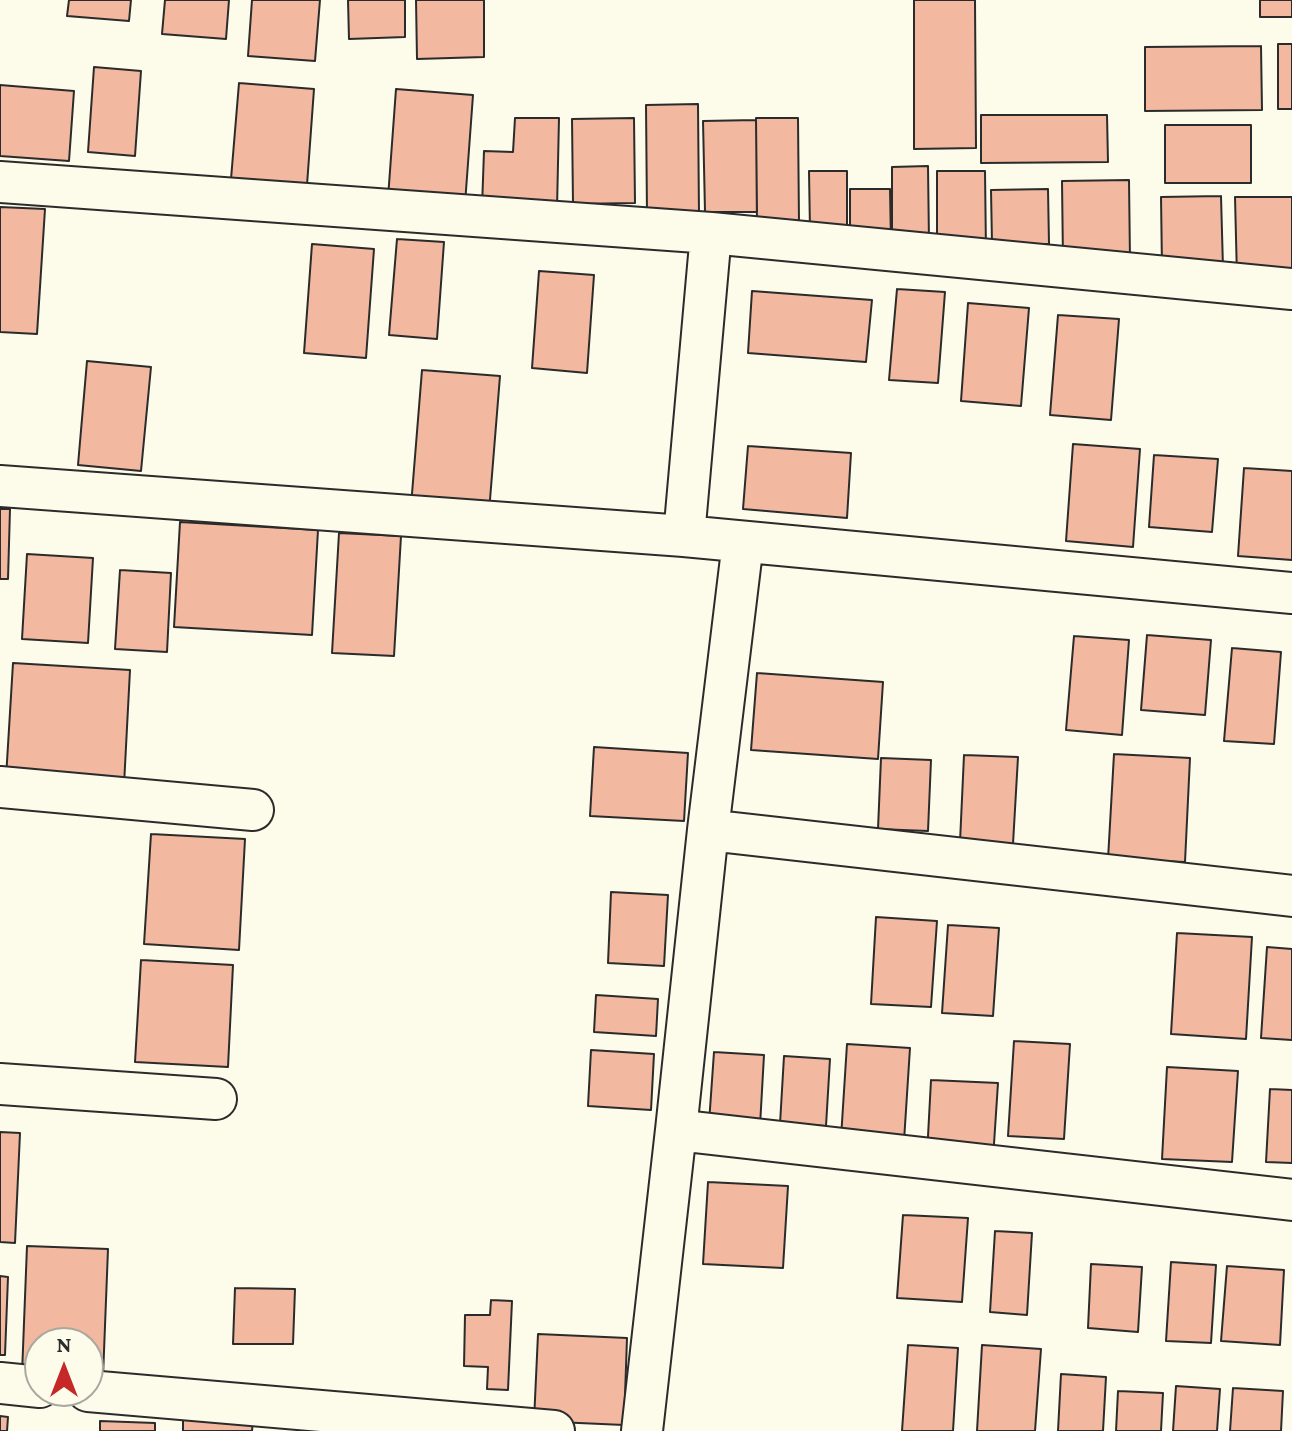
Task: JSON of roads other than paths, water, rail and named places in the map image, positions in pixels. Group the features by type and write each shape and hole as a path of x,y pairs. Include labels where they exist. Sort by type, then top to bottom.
{"street":[{"path":"0,182 711,233 1292,289"},
{"path":"684,536 711,233"},
{"path":"0,486 684,536 1292,593"},
{"path":"642,1431 743,542"},
{"path":"0,787 253,810"},
{"path":"708,830 1292,896"},
{"path":"0,1084 216,1099"},
{"path":"676,1130 1292,1200"},
{"path":"0,1383 24,1385"},
{"path":"104,1392 554,1431"}]}
